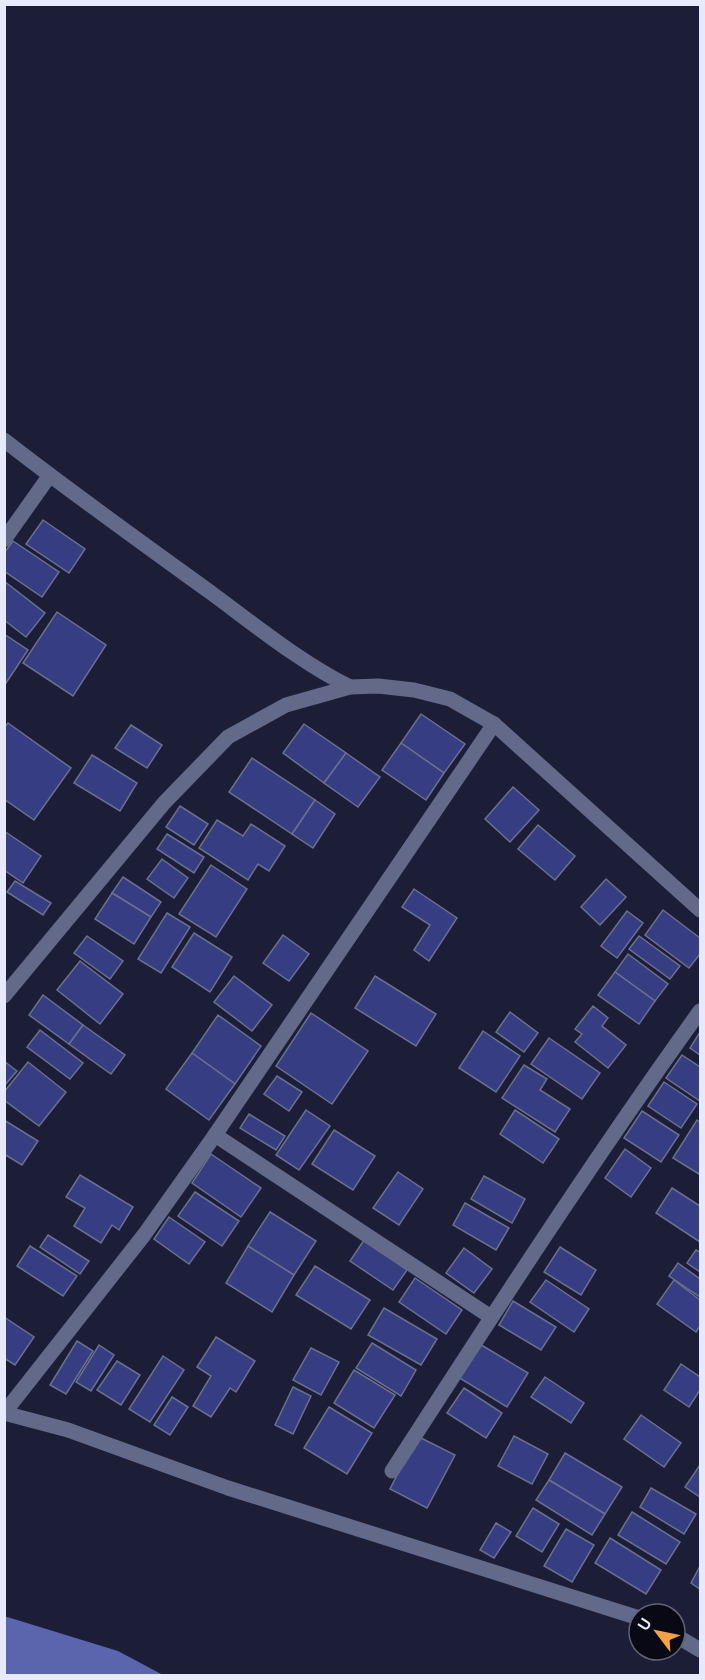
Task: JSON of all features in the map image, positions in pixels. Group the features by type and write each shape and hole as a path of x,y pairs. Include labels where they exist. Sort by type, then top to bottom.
{"street":[{"path":"4,440 304,659 350,687"},
{"path":"4,540 50,475"},
{"path":"4,996 164,803 228,737 285,705 350,687 378,686 414,690 450,699 494,723 700,910"},
{"path":"494,723 144,1235 4,1413 68,1430 228,1488 627,1614"},
{"path":"392,1471 627,1112 700,1011"},
{"path":"214,1135 491,1317"}],"water":[{"path":"4,1616 118,1651 163,1675 5,1675"}],"building":[{"path":"43,520 85,549 69,573 26,544"},
{"path":"13,541 59,572 42,597 4,571 4,553"},
{"path":"4,581 45,613 26,637 4,620"},
{"path":"57,612 106,645 73,696 23,663"},
{"path":"4,634 28,650 4,686"},
{"path":"421,714 465,744 444,773 401,743"},
{"path":"8,723 71,768 34,820 4,799 4,728"},
{"path":"304,724 346,753 324,783 283,753"},
{"path":"131,725 162,745 147,768 115,748"},
{"path":"401,743 444,773 426,800 382,770"},
{"path":"346,753 380,777 358,807 324,783"},
{"path":"92,755 137,783 120,811 74,783"},
{"path":"252,758 315,800 292,834 229,792"},
{"path":"513,787 539,810 510,842 485,819"},
{"path":"315,800 335,814 313,848 292,834"},
{"path":"180,806 208,824 194,845 166,827"},
{"path":"217,820 243,836 251,824 285,846 269,871 258,864 248,880 199,848"},
{"path":"538,825 575,856 555,880 518,849"},
{"path":"4,831 41,856 23,883 4,870"},
{"path":"167,834 204,857 194,873 157,849"},
{"path":"162,859 188,878 174,898 147,879"},
{"path":"211,865 247,889 216,937 179,914"},
{"path":"123,877 161,902 151,917 112,893"},
{"path":"606,879 626,897 600,925 581,907"},
{"path":"15,881 51,903 43,915 7,892"},
{"path":"414,889 457,918 429,961 414,950 430,925 402,907"},
{"path":"112,893 151,917 134,944 95,919"},
{"path":"663,910 700,938 700,954 689,968 645,935"},
{"path":"627,911 643,923 617,958 601,946"},
{"path":"167,913 190,927 161,973 138,959"},
{"path":"194,933 232,957 210,992 172,967"},
{"path":"283,935 309,954 289,981 263,963"},
{"path":"87,936 123,961 110,979 74,953"},
{"path":"639,936 680,966 670,979 629,949"},
{"path":"628,954 668,984 655,1001 615,972"},
{"path":"80,961 123,994 100,1024 57,990"},
{"path":"615,972 655,1001 639,1024 598,995"},
{"path":"234,976 272,1005 252,1031 214,1002"},
{"path":"375,976 436,1014 416,1046 355,1008"},
{"path":"43,995 83,1025 69,1044 29,1015"},
{"path":"593,1006 608,1018 602,1026 626,1045 608,1068 575,1042 582,1034 575,1029"},
{"path":"510,1012 538,1033 524,1052 496,1032"},
{"path":"311,1013 368,1051 332,1104 276,1066"},
{"path":"218,1015 261,1046 235,1084 192,1053"},
{"path":"83,1025 125,1055 111,1074 69,1044"},
{"path":"40,1030 83,1063 70,1079 27,1047"},
{"path":"483,1031 520,1056 496,1092 459,1068"},
{"path":"700,1032 700,1055 690,1048"},
{"path":"549,1038 600,1073 582,1099 531,1064"},
{"path":"192,1053 235,1084 209,1120 166,1089"},
{"path":"682,1055 700,1067 700,1101 666,1078"},
{"path":"4,1061 17,1071 4,1086"},
{"path":"28,1062 66,1092 39,1126 4,1100 4,1092"},
{"path":"524,1065 547,1079 540,1090 570,1109 555,1132 502,1098"},
{"path":"277,1076 302,1092 289,1111 264,1094"},
{"path":"664,1082 697,1104 681,1128 648,1106"},
{"path":"306,1110 330,1126 299,1170 276,1155"},
{"path":"515,1110 559,1139 543,1163 500,1134"},
{"path":"642,1111 679,1135 661,1162 624,1138"},
{"path":"249,1114 285,1136 276,1150 240,1128"},
{"path":"4,1120 38,1141 22,1165 4,1154"},
{"path":"697,1120 700,1122 699,1174 673,1158"},
{"path":"334,1130 375,1156 353,1190 312,1164"},
{"path":"625,1149 651,1168 631,1197 605,1178"},
{"path":"211,1154 261,1188 241,1217 192,1183"},
{"path":"398,1172 423,1189 399,1225 373,1208"},
{"path":"80,1175 133,1207 119,1230 112,1225 101,1243 74,1226 85,1208 66,1197"},
{"path":"484,1176 525,1199 512,1223 471,1199"},
{"path":"672,1188 700,1206 700,1242 656,1213"},
{"path":"195,1192 239,1221 222,1246 178,1216"},
{"path":"465,1203 509,1228 496,1250 453,1225"},
{"path":"270,1212 316,1241 294,1275 248,1246"},
{"path":"169,1217 205,1242 189,1264 154,1239"},
{"path":"48,1235 89,1261 80,1274 40,1247"},
{"path":"364,1240 407,1270 393,1290 350,1261"},
{"path":"30,1246 77,1276 63,1296 17,1266"},
{"path":"248,1246 294,1275 272,1312 226,1283"},
{"path":"560,1247 596,1270 581,1295 544,1272"},
{"path":"464,1248 492,1269 474,1293 446,1273"},
{"path":"696,1250 700,1252 700,1272 687,1263"},
{"path":"678,1263 700,1279 700,1297 669,1276"},
{"path":"315,1266 370,1300 351,1329 296,1295"},
{"path":"415,1278 462,1310 446,1334 399,1302"},
{"path":"546,1280 589,1309 574,1332 530,1302"},
{"path":"674,1280 700,1300 700,1326 696,1332 657,1304"},
{"path":"513,1301 556,1327 541,1350 499,1325"},
{"path":"384,1308 437,1339 421,1365 368,1335"},
{"path":"4,1317 34,1337 15,1365 4,1358"},
{"path":"216,1337 255,1361 236,1392 230,1388 211,1417 193,1406 211,1376 197,1367"},
{"path":"77,1341 93,1351 66,1394 50,1385"},
{"path":"372,1343 416,1370 401,1396 356,1368"},
{"path":"478,1343 528,1373 507,1407 458,1377"},
{"path":"99,1345 114,1355 91,1391 76,1382"},
{"path":"311,1348 339,1362 321,1395 293,1380"},
{"path":"163,1356 184,1370 150,1422 129,1409"},
{"path":"117,1361 140,1375 121,1405 97,1390"},
{"path":"681,1364 700,1377 700,1390 689,1407 664,1390"},
{"path":"354,1370 395,1395 374,1428 334,1403"},
{"path":"545,1377 584,1403 571,1423 531,1397"},
{"path":"293,1387 311,1396 293,1434 275,1425"},
{"path":"464,1388 502,1413 486,1438 447,1413"},
{"path":"172,1397 188,1407 170,1435 154,1425"},
{"path":"329,1407 372,1433 347,1474 304,1448"},
{"path":"641,1415 681,1443 664,1467 624,1439"},
{"path":"417,1436 455,1455 427,1508 390,1489"},
{"path":"514,1436 548,1454 532,1484 498,1466"},
{"path":"565,1453 622,1487 605,1514 549,1480"},
{"path":"700,1465 700,1497 685,1487"},
{"path":"549,1480 605,1514 592,1535 536,1500"},
{"path":"651,1488 696,1514 684,1534 640,1507"},
{"path":"533,1508 559,1524 542,1552 516,1536"},
{"path":"632,1512 680,1542 666,1564 618,1535"},
{"path":"496,1523 511,1532 494,1558 480,1550"},
{"path":"566,1529 594,1545 572,1582 544,1566"},
{"path":"610,1538 661,1570 646,1594 595,1563"},
{"path":"700,1566 700,1589 691,1583"}]}
